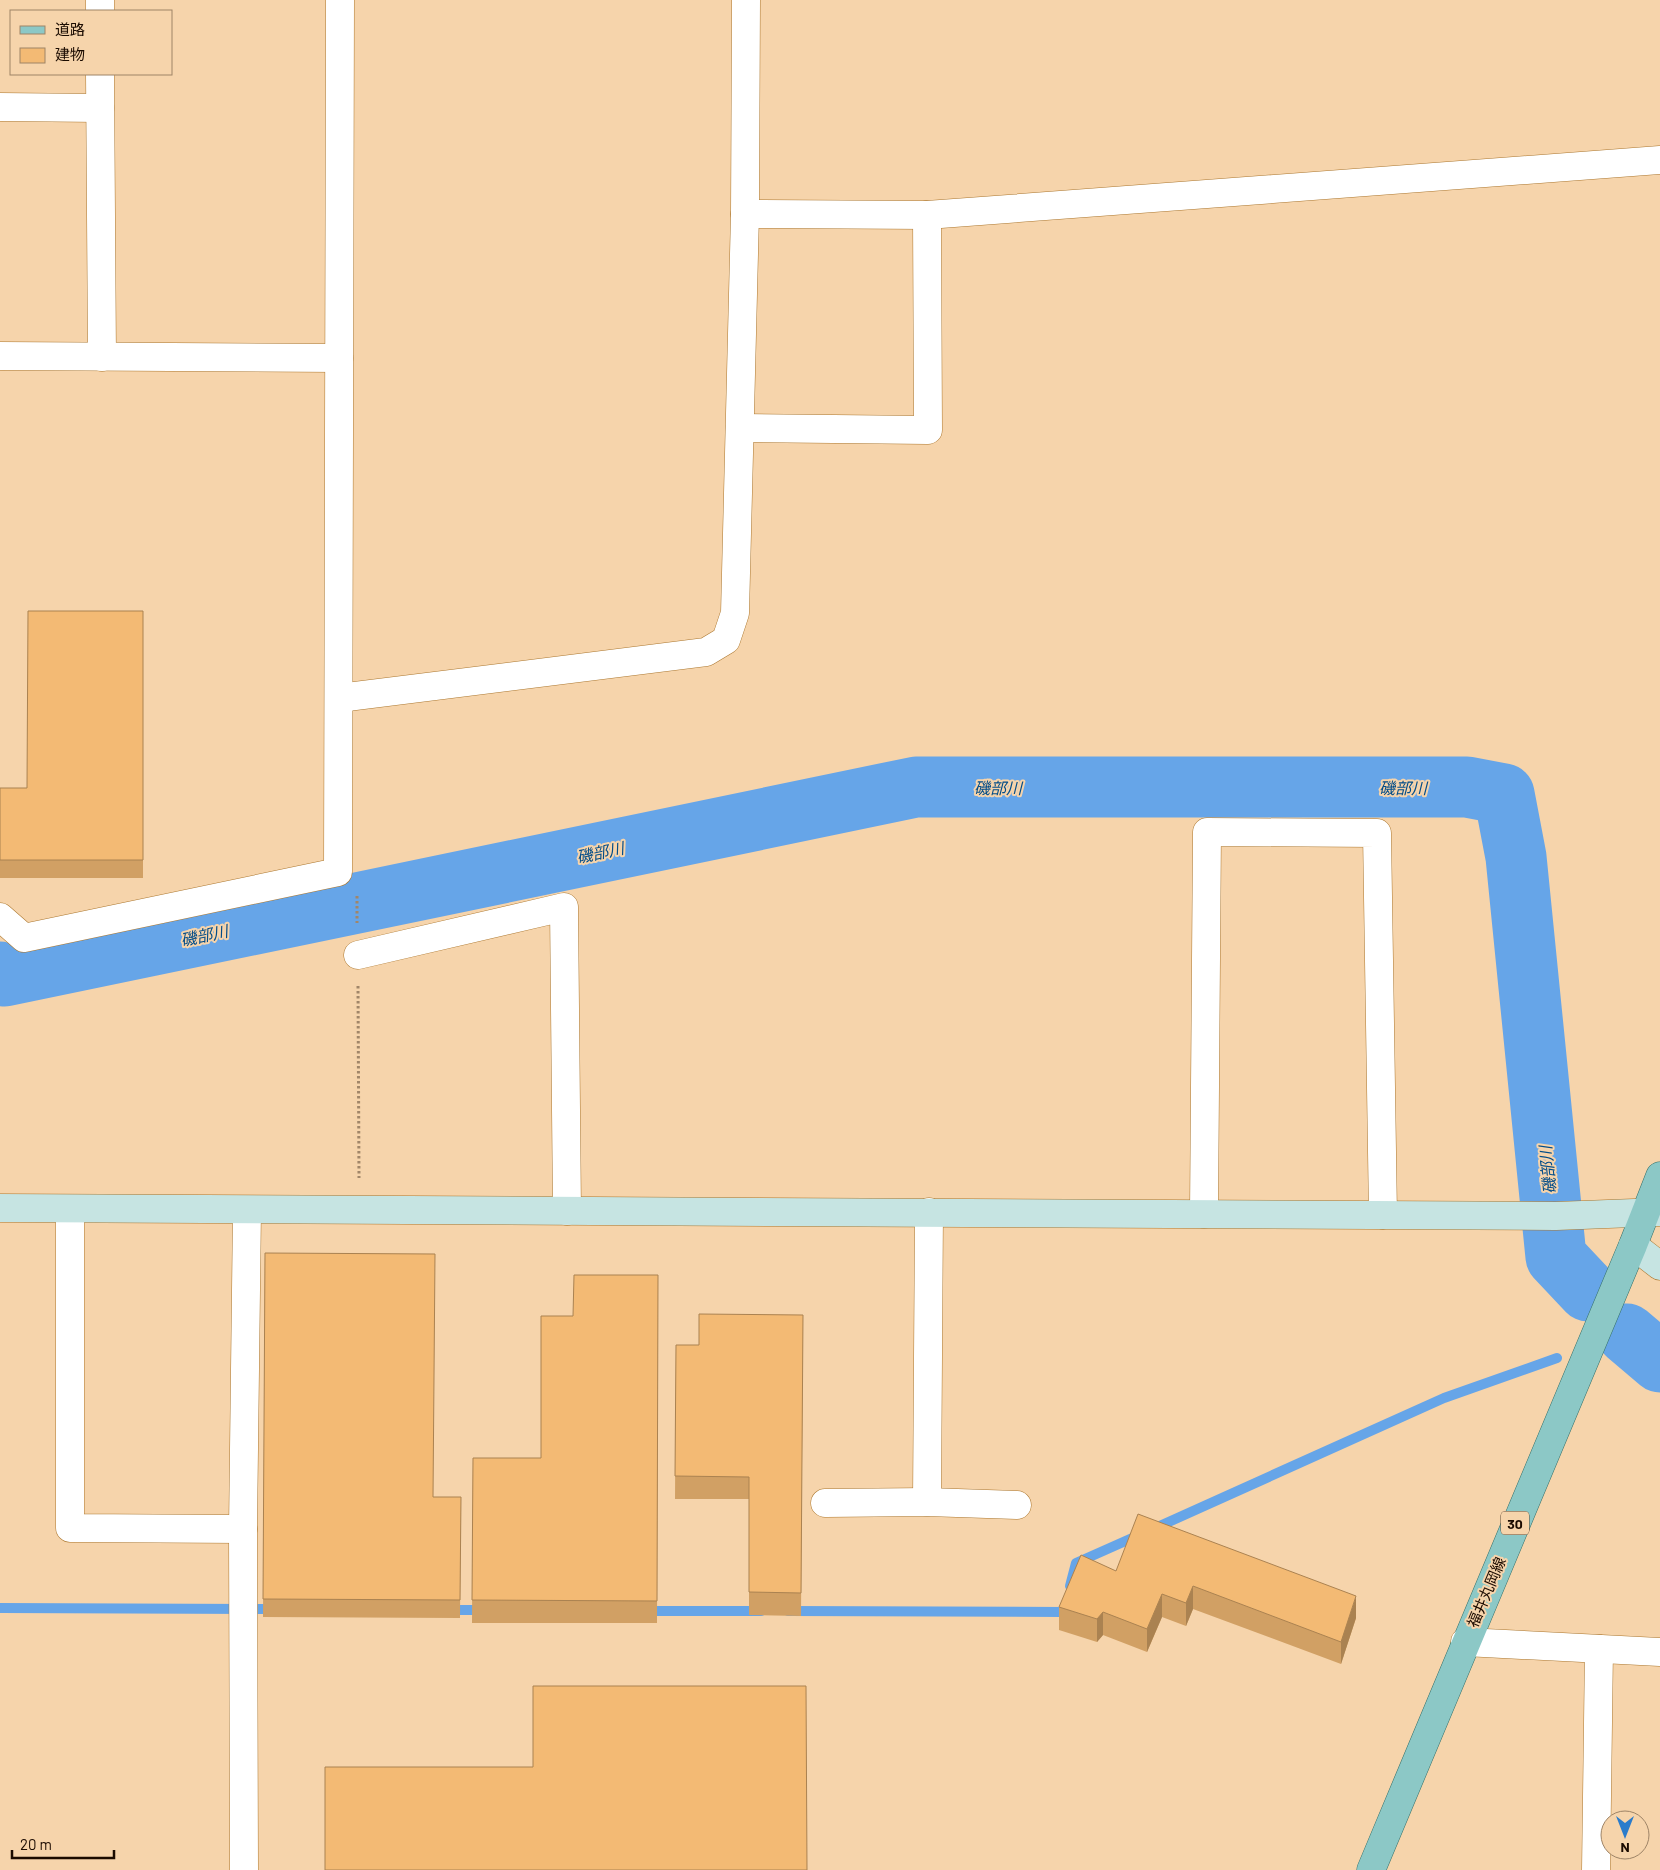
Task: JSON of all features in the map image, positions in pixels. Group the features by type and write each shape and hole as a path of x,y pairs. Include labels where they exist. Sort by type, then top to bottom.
{"main road":[{"name":"福井丸岡線","path":"1371,1870 1633,1245 1652,1213 1660,1176"}],"street":[{"path":"0,917 24,938 338,872 340,0"},
{"path":"339,698 706,652 726,640 735,613 745,214 746,0"},
{"path":"100,75 102,357"},
{"path":"0,107 100,108"},
{"path":"745,214 927,215 1660,160"},
{"path":"740,428 928,430 927,215"},
{"path":"0,356 339,358"},
{"path":"1204,1214 1207,832 1216,832 1377,833 1383,1215"},
{"path":"358,955 564,907 566,1211"},
{"path":"0,1208 1556,1216 1652,1213"},
{"path":"70,1209 70,1528 243,1530"},
{"path":"244,1870 243,1530 247,1210"},
{"path":"927,1502 929,1212"},
{"path":"1633,1245 1660,1266"},
{"path":"825,1503 927,1502 1017,1505"},
{"path":"1465,1642 1660,1652"},
{"path":"1596,1870 1599,1649"}],"path":[{"path":"338,872 357,870 359,1211"}],"building":[{"path":"28,611 143,611 143,860 0,860 0,788 27,788"},
{"path":"265,1253 435,1254 433,1497 461,1497 460,1600 263,1599"},
{"path":"574,1275 658,1275 657,1601 472,1600 473,1458 541,1458 541,1316 573,1316"},
{"path":"699,1314 803,1315 801,1593 749,1592 749,1477 675,1476 676,1345 699,1345"},
{"path":"1138,1514 1356,1596 1341,1642 1193,1586 1186,1603 1162,1594 1147,1629 1103,1612 1097,1619 1059,1607 1081,1555 1116,1571"},
{"path":"533,1686 806,1686 807,1870 325,1870 325,1767 533,1767"}],"waterway":[{"name":"磯部川","path":"0,972 5,976 916,787 1467,787 1504,794 1516,857 1556,1257 1588,1291"},
{"name":"磯部川","path":"1627,1334 1660,1362"},
{"path":"1153,1529 1444,1398 1557,1358"},
{"path":"1070,1586 1076,1563 1139,1535"},
{"path":"788,1611 1064,1612 1066,1605"},
{"path":"0,1608 276,1609"},
{"path":"448,1610 484,1610"},
{"path":"643,1611 761,1611"}]}
